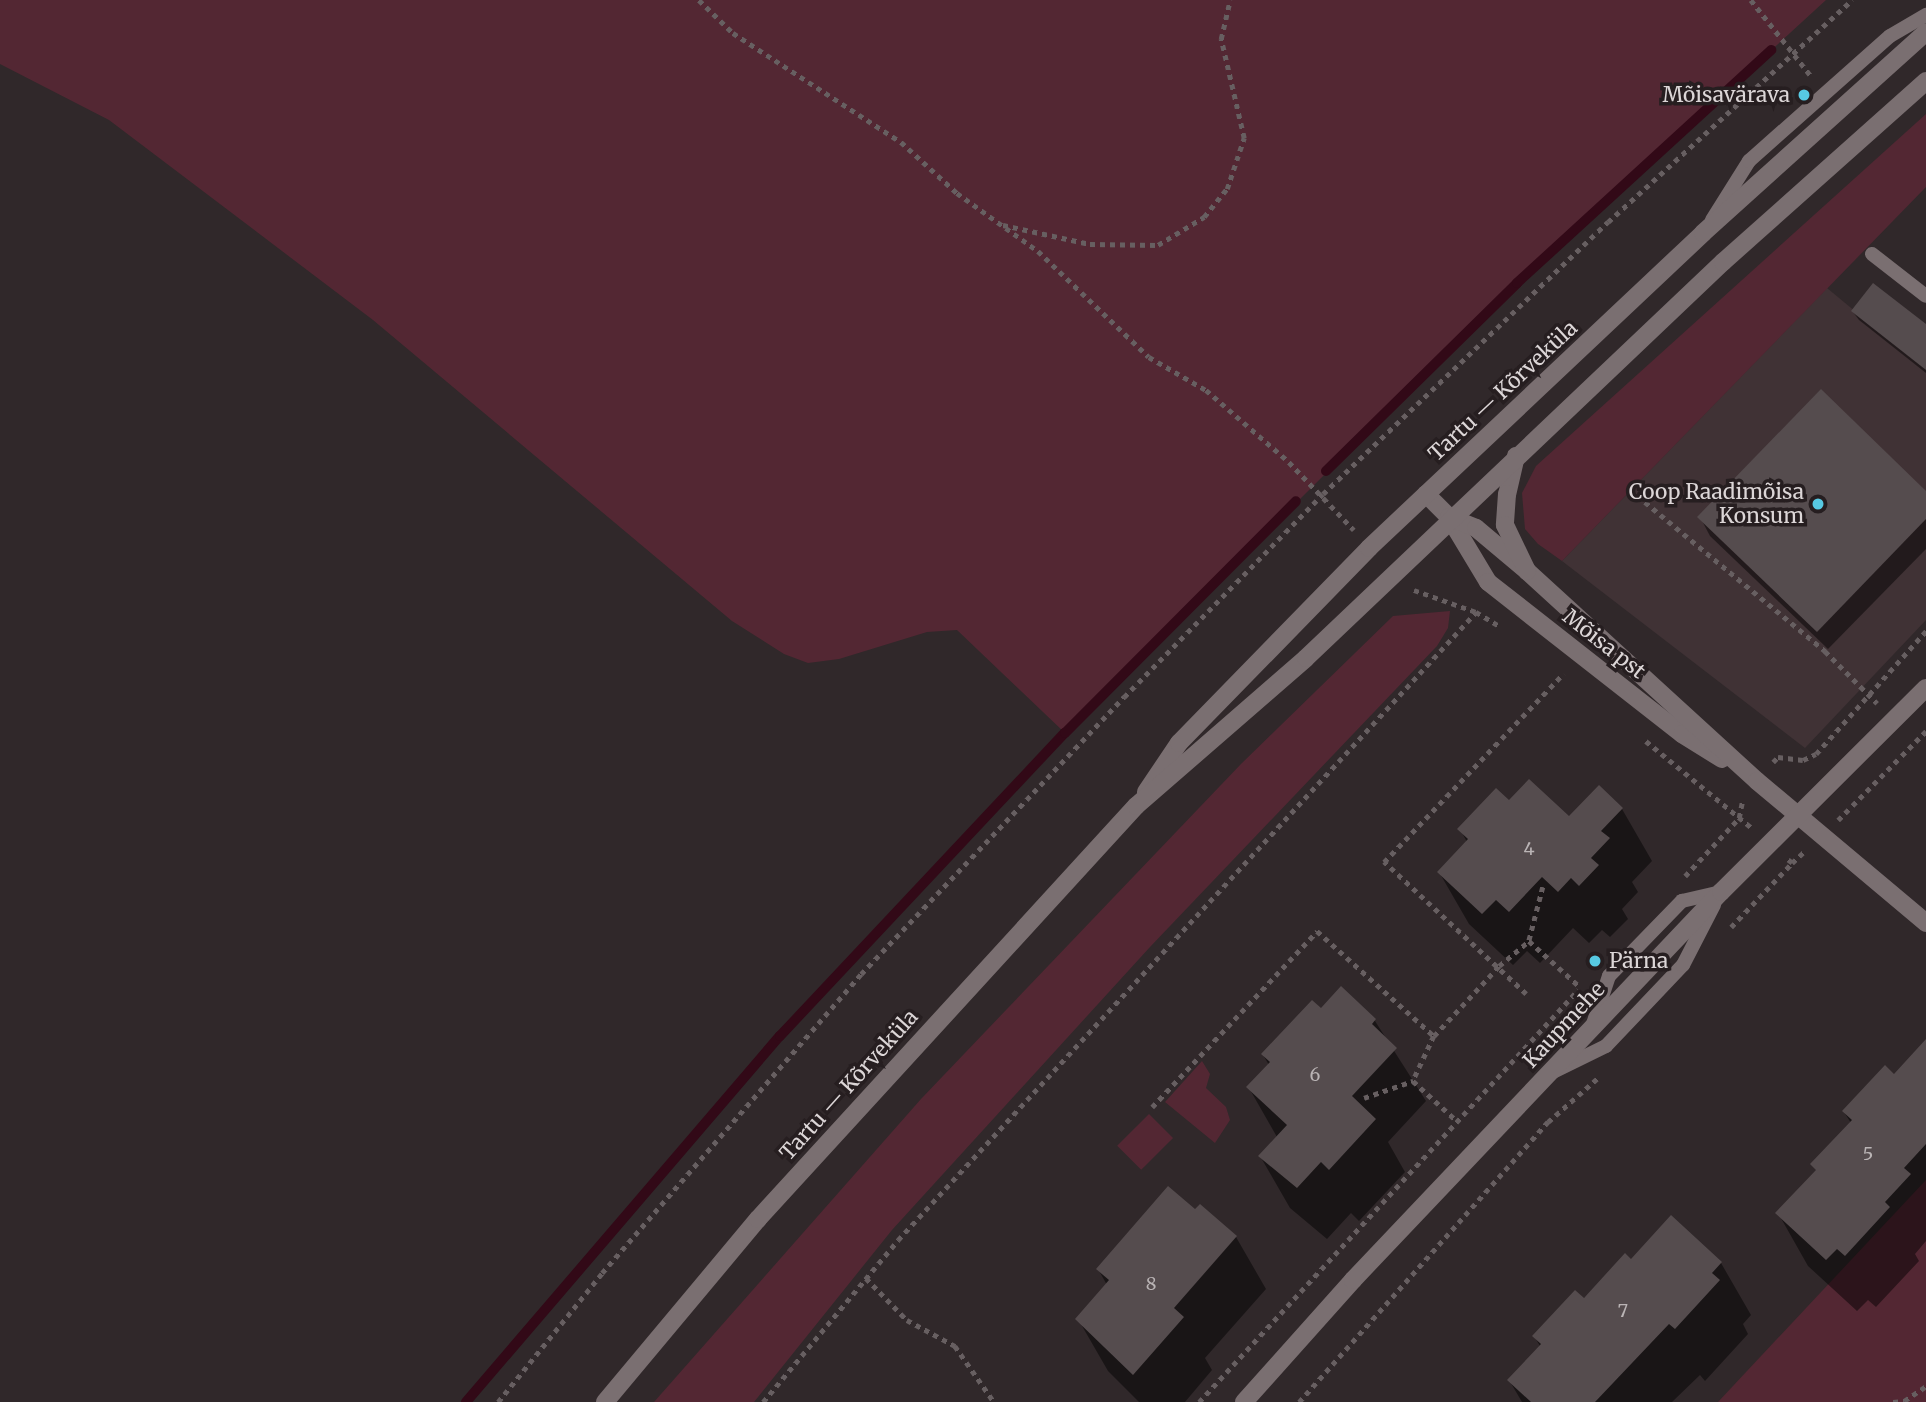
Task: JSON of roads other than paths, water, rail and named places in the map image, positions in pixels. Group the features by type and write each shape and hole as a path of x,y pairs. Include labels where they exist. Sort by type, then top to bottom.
{"main road":[{"name":"Tartu — Kõrveküla","path":"1136,806 1180,743 1426,494 1703,233 1926,32"},
{"name":"Tartu — Kõrveküla","path":"605,1402 758,1219 1136,806 1286,676 1449,517 1723,262 1926,81"},
{"path":"1516,456 1505,526 1527,571"},
{"name":"Mõisa pst","path":"1426,494 1449,517 1489,582 1682,734 1757,781"},
{"name":"Mõisa pst","path":"1449,517 1476,528 1527,571 1757,781 1926,923"},
{"name":"Kaupmehe","path":"1244,1402 1721,892 1926,688"}],"lane":[{"path":"1703,233 1749,161 1889,36 1926,15"},
{"path":"1872,254 1926,296"},
{"path":"1548,1074 1606,1046 1653,997 1683,965 1721,892"}],"waterway":[{"path":"1326,471 1517,283 1771,50"},
{"path":"466,1402 780,1036 1065,733 1296,501"}],"place":[{"name":"Mõisavärava","path":"1804,95"},
{"name":"Coop Raadimõisa Konsum","path":"1818,504"},
{"name":"Pärna","path":"1595,961"}]}
